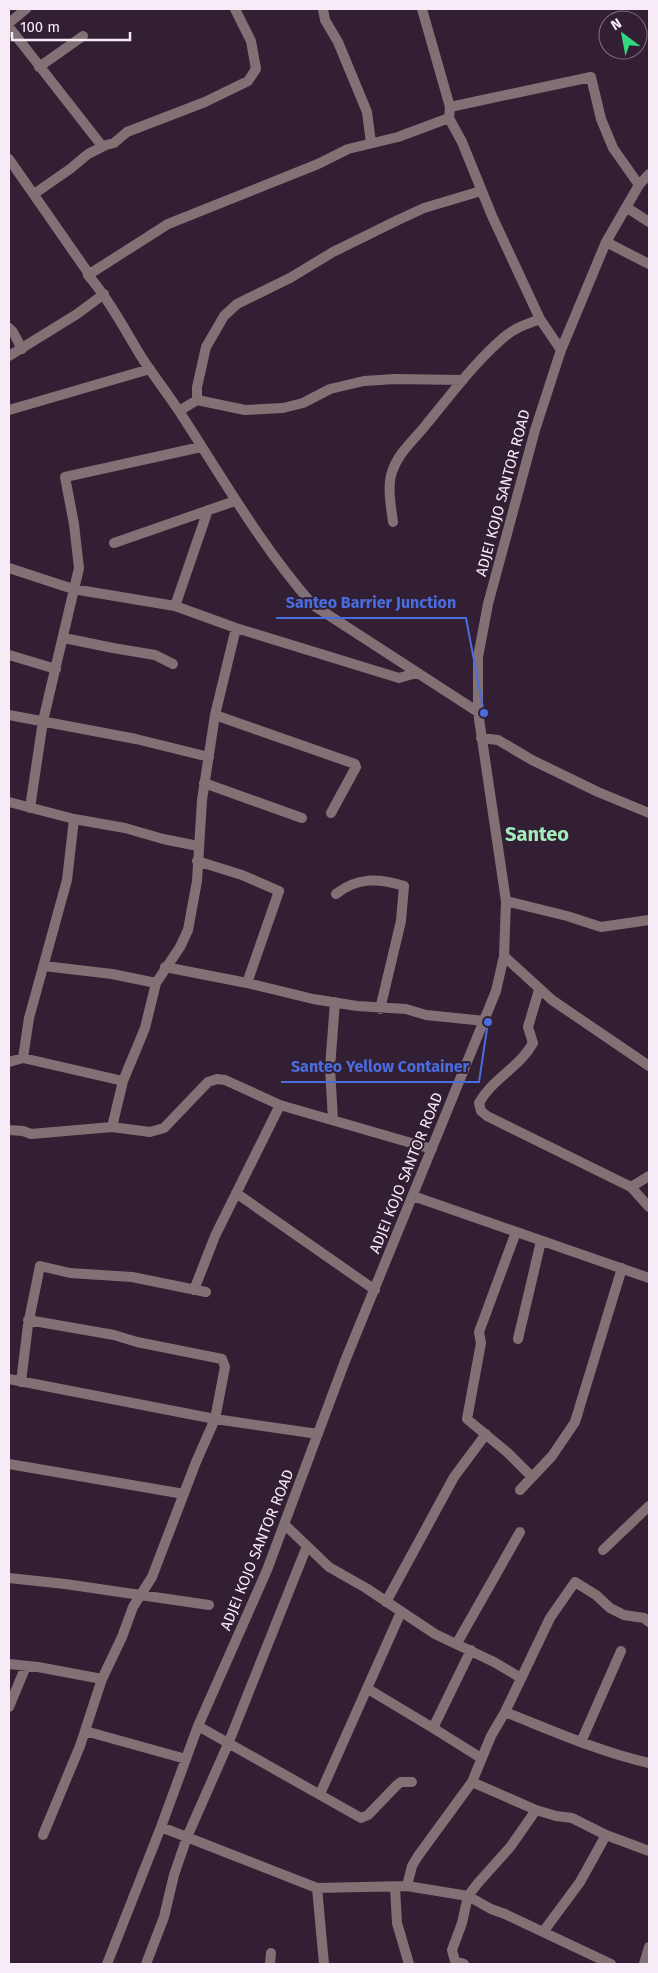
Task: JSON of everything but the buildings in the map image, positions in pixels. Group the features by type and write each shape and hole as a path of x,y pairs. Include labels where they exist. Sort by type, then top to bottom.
{"street":[{"path":"9,23 26,9"},
{"path":"34,194 70,170 88,154 102,146 114,143 126,132 205,102 251,78 256,69 250,41 235,9"},
{"path":"323,9 325,20 338,42 367,112 371,143"},
{"path":"422,9 450,107 449,118 462,142 481,191 540,319 561,350"},
{"path":"9,27 102,146"},
{"path":"39,66 83,36"},
{"path":"450,107 591,77 601,119 613,148 639,186"},
{"path":"88,275 168,224 318,164 348,149 398,137 449,118"},
{"path":"9,158 88,275 104,294 235,501 293,583 313,605 478,712"},
{"name":"ADJEI KOJO SANTOR ROAD","path":"107,1964 161,1827 198,1726 267,1570 345,1361 496,991 504,956 506,901 478,712 478,656 488,604 535,430 561,350 606,242 639,186 649,174"},
{"path":"197,400 197,387 206,347 224,316 237,304 290,278 333,252 398,220 424,208 481,191"},
{"path":"626,208 649,222"},
{"path":"606,242 649,264"},
{"path":"9,356 77,314 104,294"},
{"path":"393,522 390,496 392,473 406,447 421,432 463,380 504,338 520,326 540,319"},
{"path":"9,328 14,332 22,348"},
{"path":"9,410 150,369"},
{"path":"179,411 197,400 245,410 282,408 303,403 330,388 364,381 395,379 463,380"},
{"path":"30,808 43,721 79,568 74,524 65,477 201,447"},
{"path":"114,543 235,501"},
{"path":"175,606 208,510"},
{"path":"9,568 73,589 175,606 236,628 399,678 416,673"},
{"path":"112,1127 123,1081 145,1028 156,983 180,947 188,930 197,881 198,846 208,757 236,628"},
{"path":"64,638 155,655 173,664"},
{"path":"9,655 56,669"},
{"path":"9,715 136,739 208,757"},
{"path":"216,715 355,764 356,767 331,813"},
{"path":"481,738 498,740 532,760 649,814"},
{"path":"204,783 302,818"},
{"path":"9,802 74,819 125,828 162,839 198,846"},
{"path":"23,1058 29,1018 68,880 74,819"},
{"path":"197,861 242,875 279,891 247,983"},
{"path":"336,894 345,886 358,881 376,879 404,886 401,921 380,1009"},
{"path":"506,901 567,916 601,928 649,920"},
{"path":"504,956 540,990 649,1066"},
{"path":"44,966 112,974 156,983"},
{"path":"166,968 247,983 313,999 380,1009 406,1009 426,1015 485,1021"},
{"path":"540,990 528,1027 533,1042 527,1054 484,1094 479,1103 481,1111 487,1116 631,1187 649,1208"},
{"path":"333,1120 330,1068 334,1002"},
{"path":"9,1062 23,1058 123,1081"},
{"path":"9,1130 24,1131 31,1134 112,1127 156,1132 164,1128 208,1082 217,1078 280,1105 432,1149"},
{"path":"194,1290 215,1236 280,1105"},
{"path":"631,1187 649,1176"},
{"path":"236,1192 374,1290"},
{"path":"413,1196 649,1278"},
{"path":"516,1232 479,1332 481,1342 467,1419 508,1453 532,1477"},
{"path":"518,1339 541,1241"},
{"path":"22,1382 28,1320 40,1266 70,1273 132,1277 206,1292"},
{"path":"520,1490 552,1456 575,1422 622,1268"},
{"path":"28,1320 114,1335 137,1342 222,1359 225,1367 216,1419 184,1494 152,1577 133,1607 122,1637 102,1678 85,1731 43,1835"},
{"path":"9,1379 216,1419 318,1434"},
{"path":"386,1602 454,1477 486,1434"},
{"path":"9,1464 184,1494"},
{"path":"603,1550 649,1506"},
{"path":"285,1525 329,1567 366,1588 435,1634 471,1650 521,1678"},
{"path":"457,1643 520,1532"},
{"path":"146,1964 164,1917 174,1875 187,1837 228,1744 307,1546"},
{"path":"9,1578 140,1594 209,1605"},
{"path":"407,1886 412,1866 418,1856 472,1782 491,1736 505,1712 550,1618 575,1582 596,1595 610,1608 624,1615 644,1618 649,1622"},
{"path":"320,1794 401,1612"},
{"path":"434,1728 471,1650"},
{"path":"581,1742 621,1652"},
{"path":"9,1664 102,1678"},
{"path":"9,1707 26,1666"},
{"path":"368,1689 481,1758"},
{"path":"505,1712 581,1742 628,1758 649,1762"},
{"path":"198,1726 361,1818 368,1815 401,1782 412,1782"},
{"path":"85,1731 186,1759"},
{"path":"472,1782 536,1810 556,1816 572,1818 606,1835 649,1851"},
{"path":"464,1964 455,1961 452,1950 462,1923 468,1896 478,1882 511,1846 536,1810"},
{"path":"161,1827 317,1888 407,1886 468,1896 491,1909 611,1964"},
{"path":"543,1932 580,1882 606,1835"},
{"path":"395,1887 397,1923 410,1964"},
{"path":"317,1888 324,1964"},
{"path":"644,1964 649,1947"},
{"path":"270,1953 270,1964"}],"place":[{"name":"Santeo Barrier Junction","path":"484,713"},
{"name":"Santeo Yellow Container","path":"488,1022"}],"district":[{"name":"Santeo","path":"537,834"}]}
